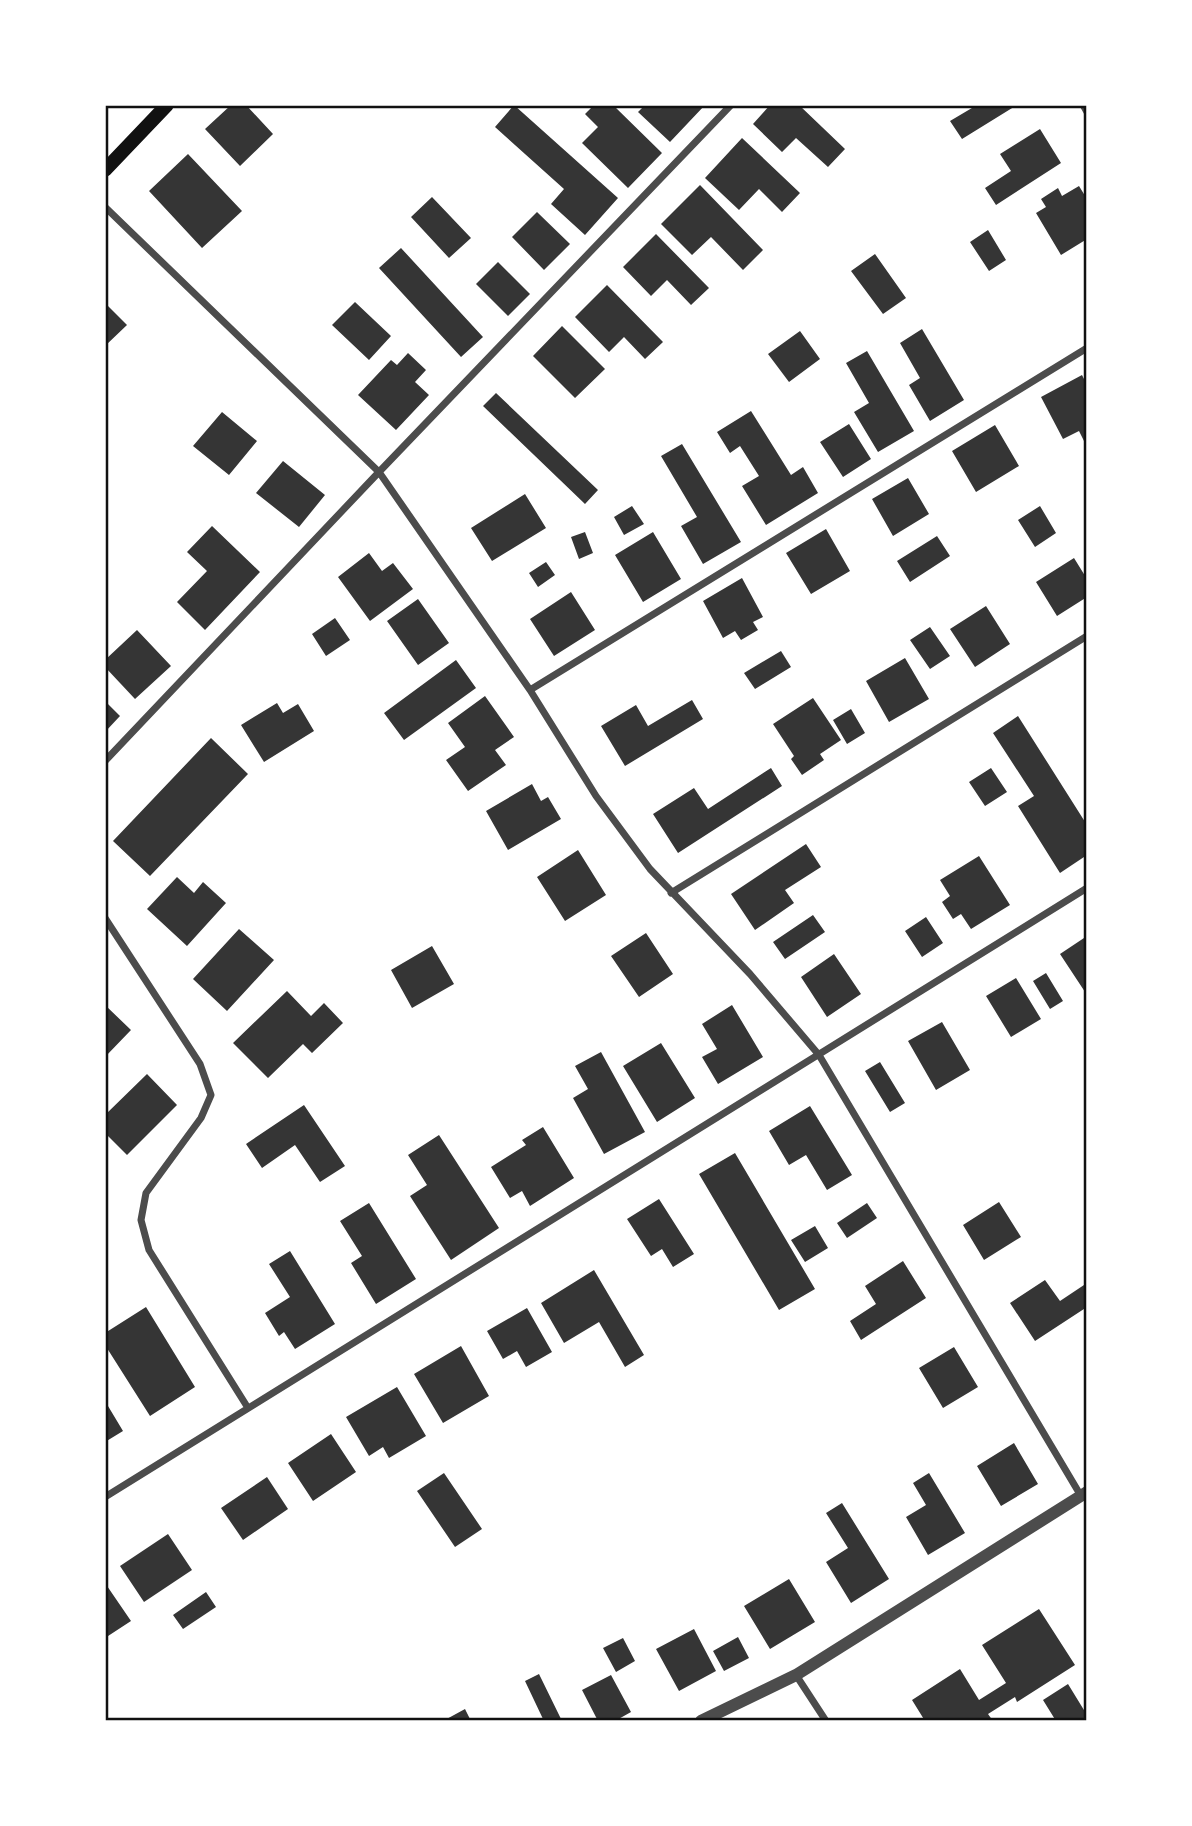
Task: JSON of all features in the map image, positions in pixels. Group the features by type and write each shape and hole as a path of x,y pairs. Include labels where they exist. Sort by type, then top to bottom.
{"main road":[{"path":"105,170 167,105"}],"street":[{"path":"105,761 731,105"},
{"path":"1083,105 1087,112"},
{"path":"105,207 379,472 530,690 596,796 650,869 750,974 819,1055 1084,1494 796,1675 701,1721"},
{"path":"530,690 1087,348"},
{"path":"671,893 1087,636"},
{"path":"105,1497 1087,888"},
{"path":"105,918 200,1064 211,1095 201,1118 146,1193 141,1220 149,1250 248,1408"},
{"path":"796,1675 826,1721"}],"building":[{"path":"231,105 246,105 273,134 240,166 205,129"},
{"path":"514,105 618,198 585,235 551,204 564,189 495,127"},
{"path":"594,105 613,105 662,153 628,188 582,143 598,127 585,114"},
{"path":"645,105 705,105 670,142 638,112"},
{"path":"770,105 799,105 845,149 828,167 796,138 782,152 753,124"},
{"path":"977,105 1017,105 962,139 950,121"},
{"path":"1040,129 1061,163 996,205 985,188 1011,171 1000,154"},
{"path":"742,138 800,193 782,212 759,189 739,210 705,178"},
{"path":"188,154 242,211 202,248 149,191"},
{"path":"700,185 763,250 743,270 711,237 692,255 661,224"},
{"path":"1079,186 1087,199 1087,239 1061,255 1036,213 1046,207 1041,199 1058,188 1062,196"},
{"path":"432,197 471,238 449,258 411,217"},
{"path":"537,212 570,244 544,270 512,237"},
{"path":"988,230 1006,260 989,271 970,242"},
{"path":"656,234 709,288 691,305 667,280 651,296 623,267"},
{"path":"401,248 483,337 461,357 379,268"},
{"path":"875,254 906,298 883,314 851,271"},
{"path":"498,262 530,294 508,316 476,284"},
{"path":"607,285 663,342 645,359 624,337 609,352 575,317"},
{"path":"355,302 391,336 369,360 332,325"},
{"path":"105,303 127,325 105,346"},
{"path":"562,326 605,369 575,398 533,356"},
{"path":"922,329 964,400 930,421 909,385 920,378 900,343"},
{"path":"800,331 820,359 789,382 768,354"},
{"path":"867,351 914,431 878,452 854,412 869,403 846,363"},
{"path":"408,353 426,370 415,382 429,395 396,430 358,395 391,360 397,365"},
{"path":"1082,375 1087,385 1087,447 1079,431 1063,439 1041,397"},
{"path":"496,393 598,490 585,504 483,406"},
{"path":"751,411 791,475 803,467 818,493 766,525 742,486 759,476 740,446 730,453 717,432"},
{"path":"222,412 257,441 229,475 193,446"},
{"path":"849,424 871,459 843,477 820,442"},
{"path":"995,425 1019,466 976,492 952,451"},
{"path":"682,444 741,542 703,564 681,526 697,517 661,456"},
{"path":"283,461 325,495 299,527 256,493"},
{"path":"908,478 929,514 893,536 872,499"},
{"path":"525,494 546,528 492,561 471,528"},
{"path":"632,506 644,524 624,535 614,517"},
{"path":"1040,506 1056,533 1035,547 1018,520"},
{"path":"212,526 260,572 205,630 177,602 207,571 187,552"},
{"path":"826,529 850,571 811,594 786,553"},
{"path":"585,532 593,553 579,559 571,537"},
{"path":"653,532 681,579 643,602 615,555"},
{"path":"937,536 950,556 910,582 897,561"},
{"path":"369,553 382,571 393,563 413,589 370,621 338,577"},
{"path":"1074,558 1087,579 1087,597 1057,616 1036,582"},
{"path":"546,562 555,575 538,587 529,573"},
{"path":"742,578 763,617 753,622 758,630 741,640 735,631 723,638 703,601"},
{"path":"571,592 595,630 554,656 530,619"},
{"path":"418,599 449,643 418,665 387,621"},
{"path":"986,606 1010,644 975,667 950,629"},
{"path":"335,618 350,640 326,656 312,634"},
{"path":"930,627 950,656 930,669 910,640"},
{"path":"137,630 171,666 135,699 105,667 105,660"},
{"path":"781,651 791,667 755,689 744,673"},
{"path":"905,658 929,699 889,722 866,681"},
{"path":"456,660 476,688 404,740 384,713"},
{"path":"485,696 514,737 495,750 506,765 468,791 446,760 465,747 448,723"},
{"path":"813,698 841,740 820,754 824,760 802,775 791,759 794,756 773,724"},
{"path":"692,700 703,719 625,766 601,726 636,705 648,726"},
{"path":"105,701 120,716 105,732"},
{"path":"277,703 283,713 298,704 314,731 264,762 241,725"},
{"path":"851,709 865,733 847,744 833,720"},
{"path":"1018,716 1087,825 1087,855 1060,873 1018,806 1034,796 993,733"},
{"path":"211,738 248,774 150,876 113,841"},
{"path":"771,768 782,786 678,853 653,814 694,788 708,809"},
{"path":"991,768 1007,792 985,806 969,782"},
{"path":"532,784 541,801 548,797 561,819 508,850 486,811"},
{"path":"806,844 821,867 785,890 794,903 755,930 731,894"},
{"path":"578,850 606,895 565,921 537,877"},
{"path":"979,856 1010,905 971,929 961,914 953,919 942,902 950,896 940,880"},
{"path":"177,877 194,893 203,882 226,903 187,946 147,909"},
{"path":"813,915 825,932 785,959 773,942"},
{"path":"926,917 943,943 922,957 905,931"},
{"path":"239,929 274,960 227,1011 193,979"},
{"path":"646,933 673,974 639,997 611,956"},
{"path":"1087,936 1087,995 1060,954"},
{"path":"432,946 454,984 412,1008 391,970"},
{"path":"834,954 861,994 827,1017 801,977"},
{"path":"1046,973 1063,1001 1050,1009 1033,981"},
{"path":"1016,978 1041,1019 1011,1037 986,996"},
{"path":"287,991 311,1016 324,1003 343,1023 312,1053 303,1044 268,1078 233,1043"},
{"path":"105,1005 131,1030 105,1057"},
{"path":"732,1005 763,1057 718,1084 702,1057 717,1049 702,1024"},
{"path":"942,1022 970,1070 936,1090 908,1041"},
{"path":"661,1043 695,1098 657,1122 623,1066"},
{"path":"601,1052 645,1132 604,1154 573,1098 588,1089 575,1066"},
{"path":"880,1062 905,1103 890,1112 865,1071"},
{"path":"147,1074 177,1105 127,1155 105,1133 105,1115"},
{"path":"304,1105 345,1166 320,1182 295,1145 262,1168 246,1144"},
{"path":"810,1106 852,1175 827,1190 806,1155 789,1165 769,1131"},
{"path":"543,1127 574,1178 530,1206 522,1191 510,1198 491,1167 526,1145 522,1140"},
{"path":"439,1135 499,1228 451,1260 410,1196 427,1185 408,1155"},
{"path":"735,1153 815,1289 779,1310 699,1174"},
{"path":"659,1199 694,1254 673,1267 662,1249 651,1256 627,1219"},
{"path":"999,1202 1021,1237 984,1260 963,1225"},
{"path":"369,1203 416,1279 376,1304 351,1263 362,1256 340,1221"},
{"path":"867,1203 877,1218 847,1238 837,1223"},
{"path":"815,1226 828,1248 805,1262 791,1240"},
{"path":"290,1251 335,1324 295,1349 284,1332 279,1336 265,1313 290,1297 269,1264"},
{"path":"903,1261 926,1298 861,1340 850,1321 876,1304 865,1286"},
{"path":"594,1270 644,1355 625,1367 599,1322 564,1343 541,1303"},
{"path":"1045,1280 1060,1301 1087,1283 1087,1307 1035,1341 1010,1303"},
{"path":"146,1307 195,1387 150,1416 105,1345 105,1333"},
{"path":"527,1308 552,1352 526,1367 517,1351 503,1359 487,1331"},
{"path":"461,1346 489,1396 443,1423 414,1374"},
{"path":"954,1347 978,1387 943,1408 919,1368"},
{"path":"397,1387 426,1436 389,1458 383,1447 369,1456 346,1417"},
{"path":"105,1401 123,1431 105,1442"},
{"path":"331,1434 356,1472 313,1501 288,1463"},
{"path":"1014,1443 1038,1484 1001,1506 977,1466"},
{"path":"444,1473 482,1529 455,1547 417,1491"},
{"path":"929,1473 965,1533 928,1555 906,1517 926,1505 913,1483"},
{"path":"267,1477 288,1509 243,1540 221,1508"},
{"path":"842,1503 889,1579 851,1603 826,1562 848,1548 826,1513"},
{"path":"168,1534 192,1570 144,1602 120,1566"},
{"path":"789,1579 815,1622 770,1649 744,1606"},
{"path":"105,1583 131,1621 105,1638"},
{"path":"206,1592 216,1607 183,1629 173,1615"},
{"path":"1039,1609 1075,1665 1017,1702 1015,1697 988,1714 993,1721 925,1721 912,1700 960,1669 979,1700 1006,1683 982,1645"},
{"path":"694,1629 716,1671 679,1691 656,1649"},
{"path":"738,1637 749,1658 724,1671 713,1651"},
{"path":"623,1638 635,1661 616,1672 603,1648"},
{"path":"539,1674 562,1721 539,1721 543,1719 525,1681"},
{"path":"611,1675 631,1712 615,1721 598,1721 582,1690"},
{"path":"1068,1684 1087,1715 1087,1721 1056,1721 1043,1700"},
{"path":"465,1709 471,1721 443,1721"}]}
